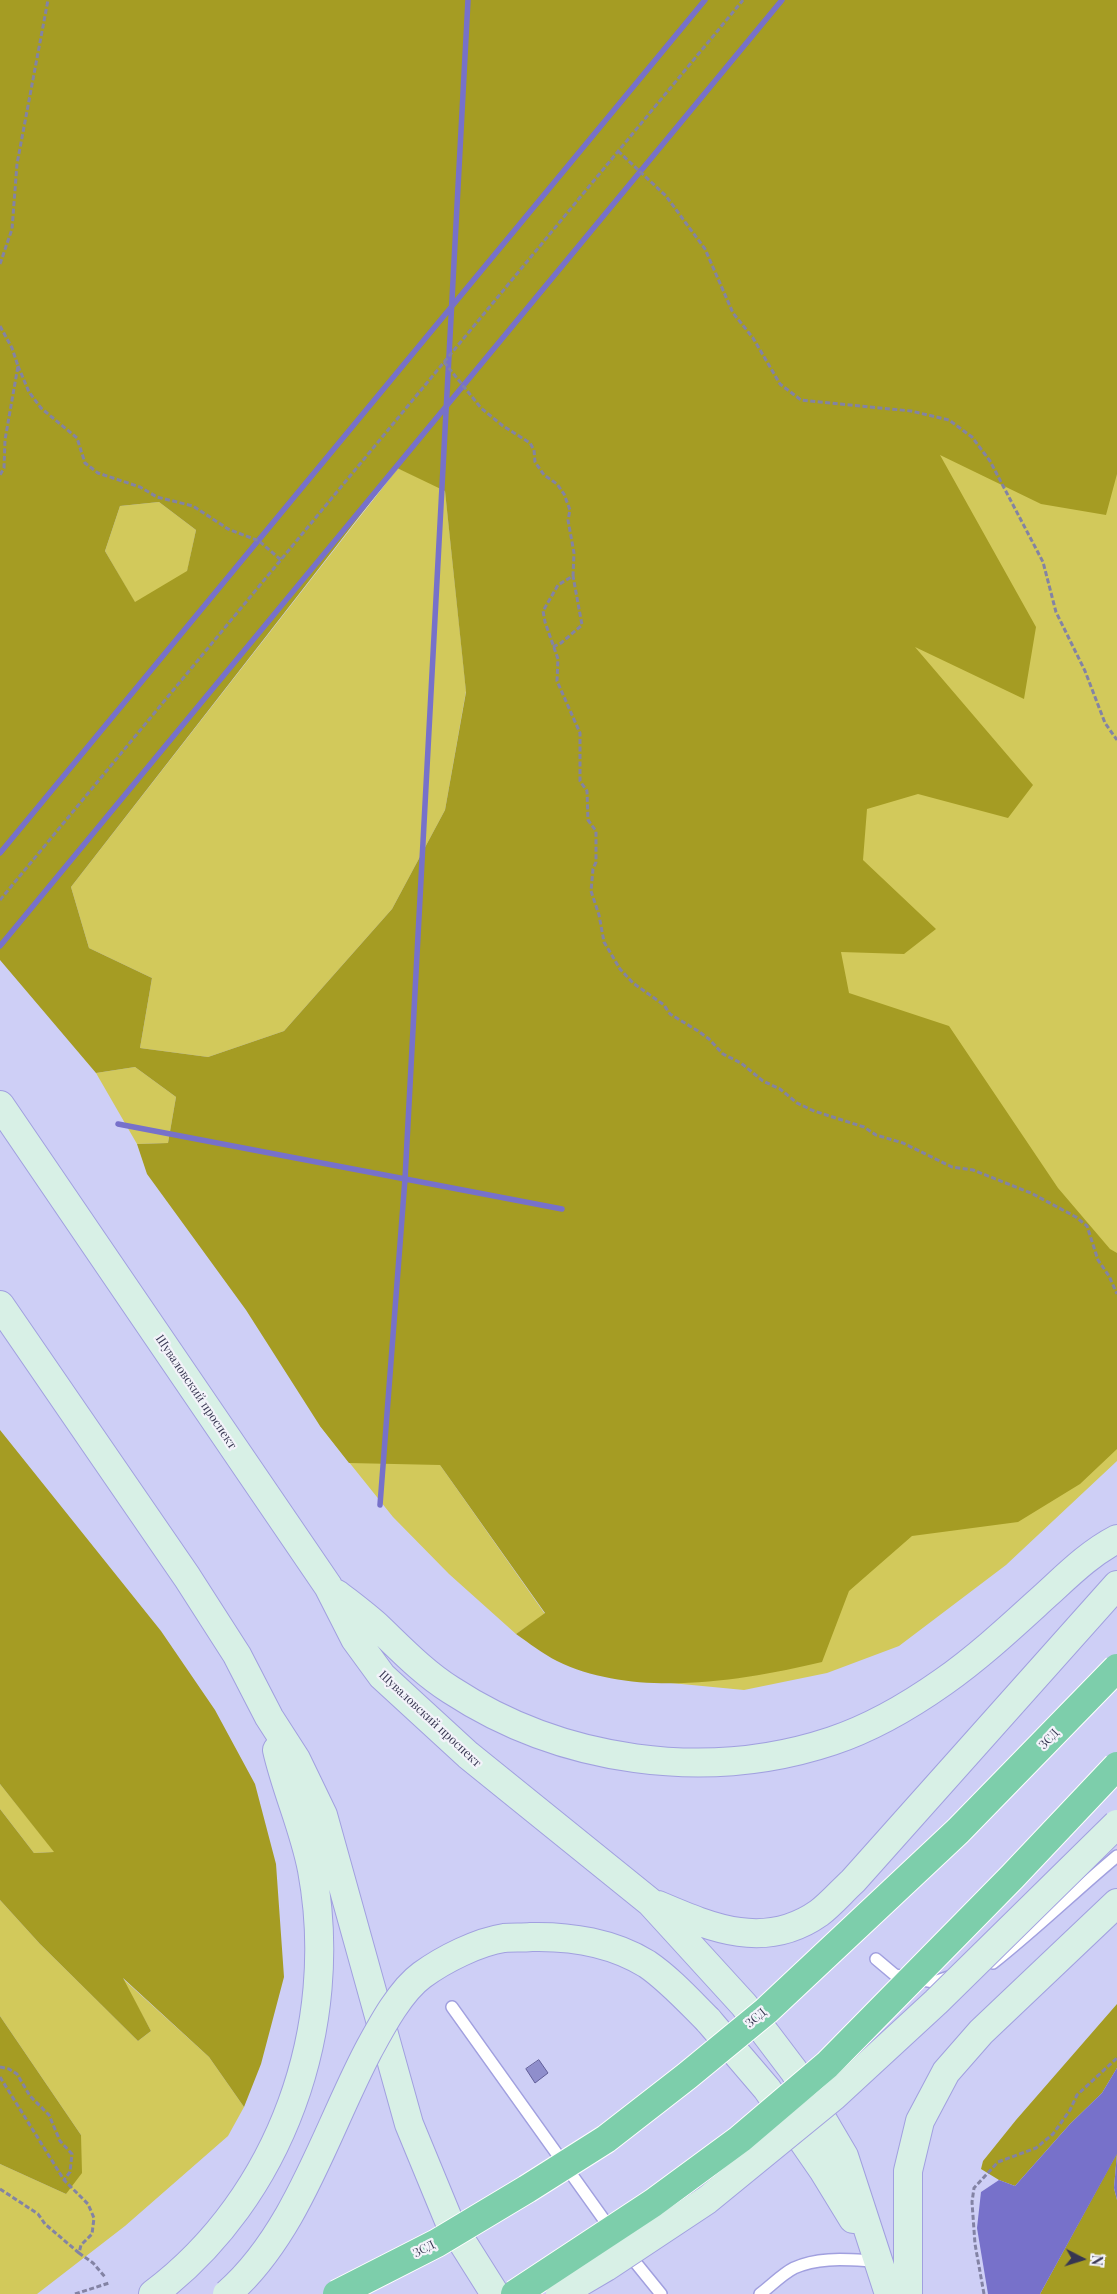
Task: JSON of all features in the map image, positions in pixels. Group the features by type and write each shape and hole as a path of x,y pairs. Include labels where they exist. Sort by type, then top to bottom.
{"highway":[{"name":"ЗСД","path":"337,2294 437,2243 527,2189 606,2139 687,2076 766,2010 958,1831 1117,1668"},
{"path":"515,2294 653,2203 740,2139 827,2066 1012,1878 1117,1766"}],"main road":[{"name":"Шуваловский проспект","path":"0,1105 328,1586 355,1639 382,1676 468,1755 650,1902 744,2005 794,2071 844,2156 889,2294"},
{"path":"0,1305 187,1577 237,1655 269,1717 296,1759 322,1815 409,2124 449,2221 495,2294"},
{"path":"328,1586 378,1627 406,1656 436,1679 451,1690 500,1717 550,1740 616,1756 696,1762 766,1757 832,1741 887,1717 943,1682 985,1650 1073,1570 1100,1548 1117,1539"},
{"path":"650,1902 704,1924 744,1934 786,1930 819,1913 852,1881 972,1749 1117,1585"},
{"path":"153,2294 212,2241 252,2189 283,2129 306,2060 318,1988 317,1916 312,1870 301,1825 281,1767 269,1717"},
{"path":"560,2294 606,2267 706,2200 833,2097 936,2002 1117,1824"},
{"path":"908,2294 908,2171 920,2121 946,2072 981,2032 1117,1903"},
{"path":"226,2294 236,2286 276,2238 317,2160 348,2090 389,2012 421,1976 460,1952 503,1938 555,1936 603,1945 646,1964 681,1994 708,2020 767,2089 823,2170 878,2261"}],"lane":[{"path":"876,1959 895,1975 934,1982 993,1963 1026,1938 1079,1887 1117,1856"},
{"path":"452,2007 525,2102 636,2264 661,2294"},
{"path":"760,2294 794,2268 818,2261 838,2259 878,2261"}],"path":[{"path":"0,264 12,229 18,164 48,0"},
{"path":"0,900 743,0"},
{"path":"618,152 666,196 705,249 733,313 753,338 780,384 801,400 911,411 949,420 972,437 990,461 1043,562 1056,612 1085,671 1105,724 1117,740"},
{"path":"0,326 30,392 41,408 78,438 85,463 98,473 140,487 157,497 193,506 228,529 259,541 281,560"},
{"path":"444,362 480,408 503,426 530,443 534,450 535,462 544,475 557,484 564,494 570,510 568,520 574,553 573,576 582,625 561,643 553,647"},
{"path":"0,475 4,468 4,440 18,366"},
{"path":"573,576 558,584 543,611 558,659 557,681 580,733 580,781 587,791 588,820 596,831 596,862 593,870 591,890 599,915 604,942 620,968 633,984 664,1005 670,1014 709,1039 723,1054 742,1063 762,1082 780,1089 797,1103 903,1143 952,1167 973,1170 1031,1192 1076,1217 1087,1226 1098,1260 1109,1276 1117,1294"},
{"path":"984,2294 972,2202 974,2188 998,2162 1036,2148 1052,2134 1070,2110 1077,2095 1117,2058"},
{"path":"0,2067 9,2069 16,2074 30,2096 50,2115 60,2141 72,2154 70,2172 64,2180"},
{"path":"0,2077 64,2180 88,2204 94,2218 92,2234 81,2245 79,2253"},
{"path":"0,2190 38,2214 45,2224 79,2253 94,2263 106,2278"},
{"path":"75,2294 109,2283"}],"shaded area":[{"path":"0,0 1117,0 1117,474 1106,515 1041,504 940,455 1036,627 1024,699 915,647 1033,785 1008,818 918,794 867,809 863,860 936,929 904,954 841,952 849,993 949,1026 1058,1188 1110,1249 1117,1253 1117,1449 1080,1484 1018,1522 912,1536 849,1591 822,1662 723,1680 654,1683 620,1680 587,1673 557,1661 516,1634 545,1613 440,1465 349,1463 320,1426 246,1310 147,1174 137,1144 168,1143 176,1097 135,1067 96,1073 0,960","holes":["397,468 445,491 466,692 445,810 392,909 284,1031 208,1057 140,1048 152,978 89,948 71,887","159,502 196,530 187,571 135,602 105,551 120,506"]},
{"path":"1117,149 1117,1461 1006,1565 899,1646 827,1673 744,1690 671,1683 671,1604 440,1465 545,1614 516,1634 449,1574 393,1517 320,1426 367,1181 766,1196 590,859"},
{"path":"398,468 445,490 466,691 445,810 392,909 284,1031 208,1057 140,1048 152,978 89,948 71,887"},
{"path":"159,502 196,530 187,572 135,603 105,551 120,506"},
{"path":"135,1067 176,1097 168,1143 137,1144 96,1073"},
{"path":"0,1430 161,1631 215,1710 255,1784 276,1864 284,1977 261,2064 244,2107 209,2057 123,1978 151,2031 138,2041 40,1944 0,1900 0,1809 34,1853 54,1852 0,1784"},
{"path":"0,1784 55,1852 34,1853 0,1809"},
{"path":"0,1900 40,1944 138,2041 151,2031 121,1977 209,2057 244,2107 228,2136 125,2226 37,2294 0,2294 0,2164 66,2194 81,2135 0,2016"},
{"path":"1117,2004 1117,2068 1102,2093 1070,2124 1015,2186 999,2180 981,2169 983,2161 1016,2120"},
{"path":"0,2016 81,2135 82,2173 66,2194 0,2164"},
{"path":"1117,2068 1117,2154 1040,2294 988,2294 977,2228 981,2192 999,2180 1015,2186 1070,2124 1102,2093"},
{"path":"1117,2153 1114,2188 1117,2200 1117,2294 1040,2294"},
{"path":"1117,2154 1117,2200 1114,2188"}],"building":[{"path":"539,2060 548,2073 535,2083 526,2069"}],"waterway":[{"path":"380,1505 405,1179 468,0"},
{"path":"0,853 705,0"},
{"path":"0,946 782,0"},
{"path":"118,1124 562,1209"}]}
